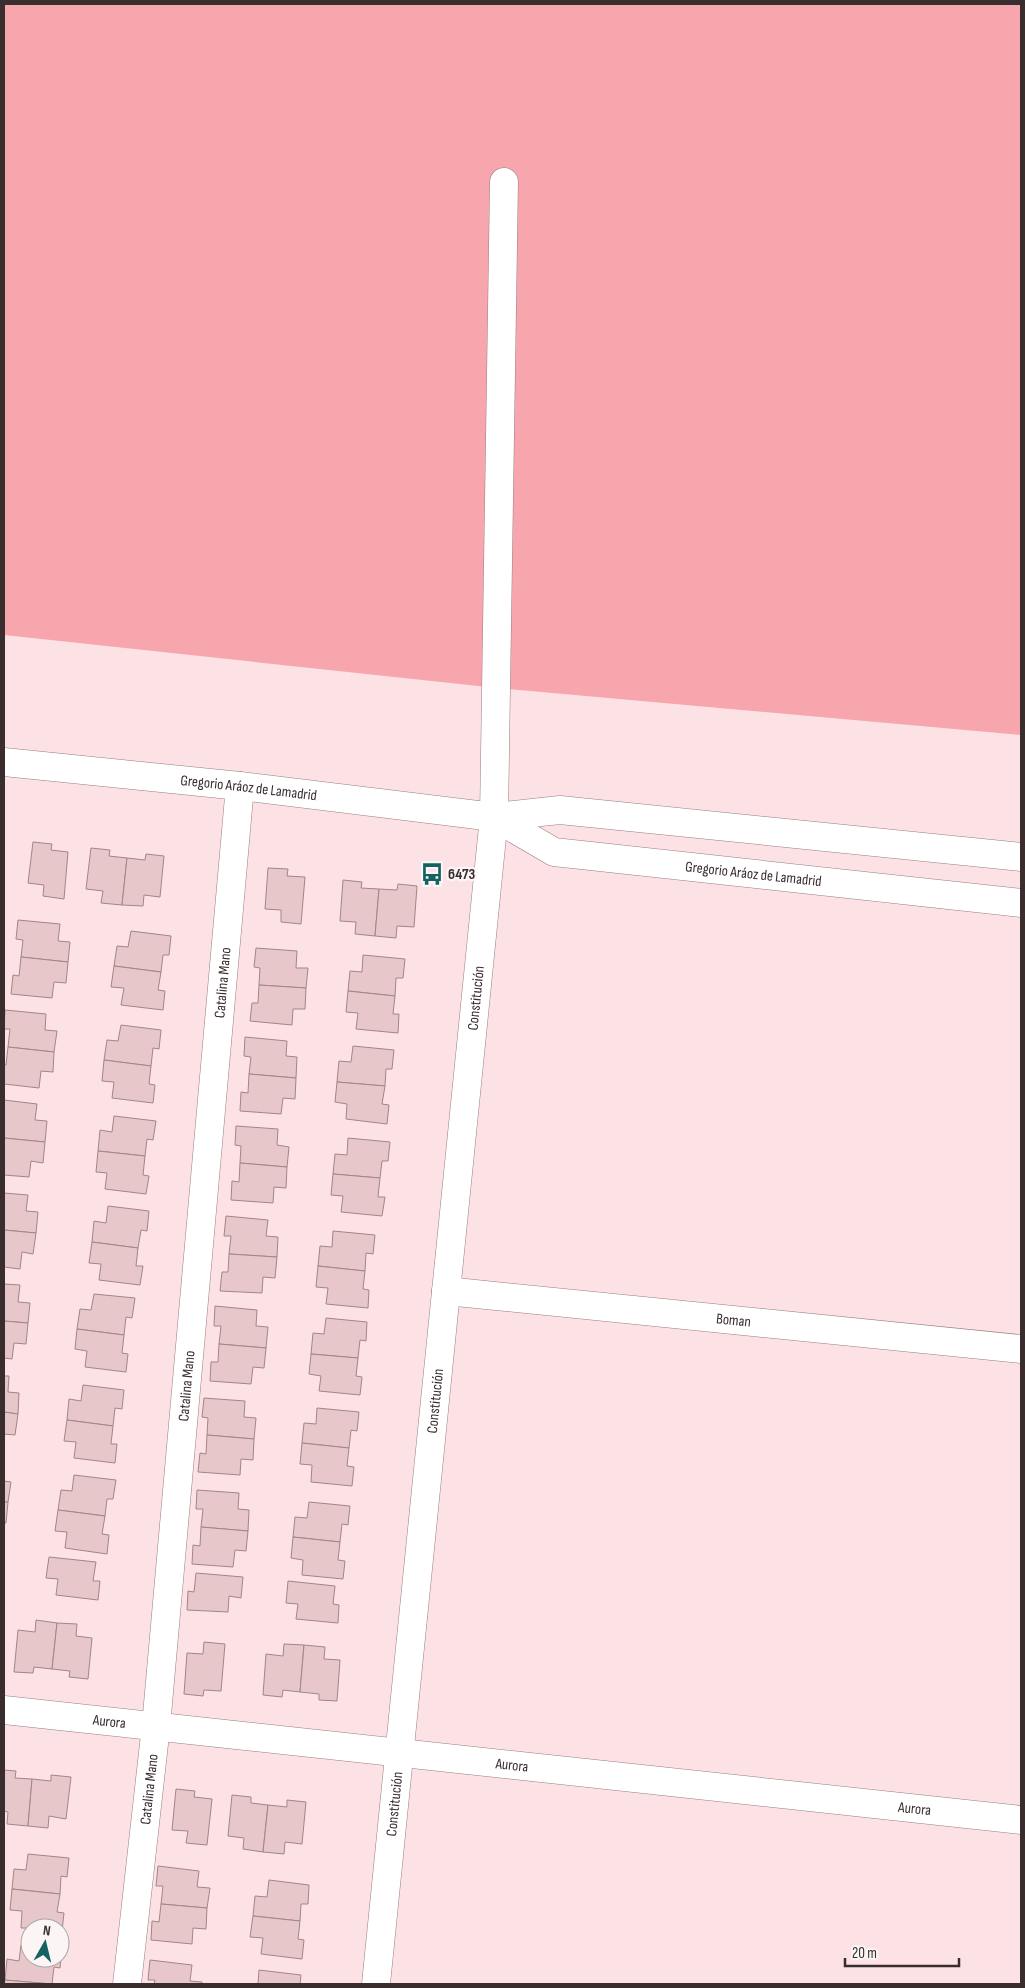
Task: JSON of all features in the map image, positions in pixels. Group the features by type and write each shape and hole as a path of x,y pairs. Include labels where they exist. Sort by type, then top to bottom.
{"street":[{"name":"Constitución","path":"376,1984 494,817 504,182"},
{"name":"Gregorio Aráoz de Lamadrid","path":"4,762 240,786 494,817 560,810 1021,857"},
{"name":"Catalina Mano","path":"127,1984 156,1726 240,786"},
{"name":"Gregorio Aráoz de Lamadrid","path":"494,817 554,852 1021,903"},
{"name":"Boman","path":"446,1291 1021,1349"},
{"name":"Aurora","path":"4,1710 1021,1820"}],"shaded area":[{"path":"4,4 1021,4 1021,735 497,688 4,635"}],"building":[{"path":"33,842 52,844 51,850 68,852 64,899 43,896 44,885 28,883"},
{"path":"91,848 110,850 109,856 127,858 122,905 101,903 103,891 86,889"},
{"path":"146,854 164,856 160,897 144,895 143,906 122,905 127,858 145,860"},
{"path":"268,868 288,869 287,876 305,877 301,924 281,922 281,910 265,909"},
{"path":"343,880 362,882 361,888 379,889 375,936 355,934 356,922 340,921"},
{"path":"398,884 417,886 414,927 397,926 396,938 375,936 379,889 397,890"},
{"path":"18,920 60,924 58,941 70,942 68,962 21,957 23,940 16,939"},
{"path":"131,931 171,936 169,955 163,955 161,972 114,966 117,946 128,947"},
{"path":"256,948 297,951 296,968 308,968 306,988 259,985 260,968 254,967"},
{"path":"363,955 405,959 403,978 396,978 395,996 348,991 350,971 362,972"},
{"path":"21,957 68,962 66,983 54,982 52,998 11,994 13,975 19,976"},
{"path":"114,966 161,972 158,990 165,991 163,1010 121,1005 124,988 111,987"},
{"path":"259,985 306,988 305,1009 293,1009 292,1025 250,1021 252,1003 258,1003"},
{"path":"348,991 395,996 393,1014 399,1014 398,1033 356,1029 358,1013 346,1012"},
{"path":"5,1010 46,1014 45,1030 57,1031 54,1052 8,1047 10,1029 4,1029"},
{"path":"121,1025 161,1030 159,1049 153,1048 151,1066 104,1060 107,1040 118,1041"},
{"path":"245,1037 287,1041 286,1056 297,1057 296,1078 249,1074 251,1057 244,1056"},
{"path":"353,1046 394,1050 392,1069 386,1069 385,1086 337,1082 339,1061 351,1062"},
{"path":"8,1047 54,1052 53,1072 41,1071 39,1088 4,1084 4,1065 6,1065"},
{"path":"104,1060 151,1066 149,1084 155,1085 153,1103 112,1098 114,1082 102,1081"},
{"path":"249,1074 296,1078 295,1099 283,1098 281,1114 240,1111 241,1092 248,1093"},
{"path":"337,1082 385,1086 382,1104 389,1105 387,1124 346,1119 347,1104 335,1102"},
{"path":"4,1100 37,1104 35,1120 47,1121 45,1142 4,1138"},
{"path":"114,1116 156,1121 153,1140 147,1139 145,1156 98,1151 100,1130 112,1132"},
{"path":"236,1126 278,1129 277,1145 289,1147 287,1167 240,1163 241,1146 235,1145"},
{"path":"4,1138 45,1142 43,1163 31,1161 29,1177 4,1175"},
{"path":"348,1138 390,1142 388,1161 382,1161 380,1178 333,1174 335,1154 347,1155"},
{"path":"98,1151 145,1156 143,1175 149,1176 146,1194 105,1189 107,1173 96,1172"},
{"path":"240,1163 287,1167 286,1188 274,1187 273,1203 231,1200 232,1181 239,1182"},
{"path":"333,1174 380,1178 378,1197 385,1197 382,1216 341,1212 343,1196 331,1195"},
{"path":"4,1193 28,1195 26,1211 38,1212 36,1233 4,1230"},
{"path":"108,1206 149,1211 147,1231 141,1230 138,1248 92,1242 94,1221 106,1223"},
{"path":"226,1216 268,1220 266,1236 278,1237 277,1257 229,1254 231,1236 224,1236"},
{"path":"4,1230 36,1233 33,1254 22,1252 20,1269 4,1267"},
{"path":"333,1231 375,1235 373,1254 366,1253 365,1271 318,1266 320,1246 332,1247"},
{"path":"92,1242 138,1248 136,1266 143,1266 140,1285 99,1280 101,1264 89,1263"},
{"path":"229,1254 277,1257 275,1278 263,1277 262,1293 220,1291 222,1272 228,1272"},
{"path":"318,1266 365,1271 363,1289 369,1290 368,1308 326,1304 328,1288 316,1287"},
{"path":"4,1284 20,1285 18,1302 30,1303 28,1323 4,1321"},
{"path":"94,1294 135,1298 132,1318 126,1317 124,1335 77,1329 80,1309 91,1310"},
{"path":"215,1306 257,1310 256,1326 268,1327 266,1348 219,1344 221,1326 214,1326"},
{"path":"326,1318 367,1322 366,1341 360,1340 358,1358 311,1354 313,1333 324,1334"},
{"path":"4,1321 28,1323 26,1344 14,1343 12,1359 4,1358"},
{"path":"77,1329 124,1335 122,1353 128,1354 126,1372 85,1367 87,1351 75,1349"},
{"path":"219,1344 266,1348 264,1368 253,1367 251,1384 210,1381 211,1362 218,1362"},
{"path":"311,1354 358,1358 356,1376 362,1377 360,1395 319,1391 321,1376 309,1374"},
{"path":"4,1376 9,1376 8,1392 19,1393 18,1414 4,1412"},
{"path":"83,1385 124,1390 122,1409 115,1408 113,1426 67,1420 69,1399 81,1401"},
{"path":"204,1398 245,1401 244,1417 256,1418 254,1439 207,1435 208,1418 202,1417"},
{"path":"317,1408 359,1412 357,1431 351,1430 349,1448 302,1443 304,1423 316,1424"},
{"path":"4,1412 18,1414 15,1435 4,1434"},
{"path":"67,1420 113,1426 111,1444 117,1444 115,1463 74,1458 76,1442 64,1441"},
{"path":"207,1435 254,1439 253,1460 241,1459 240,1475 198,1472 200,1453 206,1454"},
{"path":"302,1443 349,1448 347,1466 354,1467 352,1486 311,1482 312,1465 300,1464"},
{"path":"74,1475 116,1480 113,1499 107,1499 105,1516 58,1510 61,1490 72,1491"},
{"path":"4,1481 11,1482 8,1502 4,1502"},
{"path":"197,1490 239,1493 238,1509 249,1510 248,1531 201,1527 203,1509 196,1509"},
{"path":"4,1502 8,1502 6,1523 4,1523"},
{"path":"309,1502 350,1506 348,1525 342,1524 340,1542 293,1537 295,1517 307,1518"},
{"path":"58,1510 105,1516 102,1534 109,1535 107,1554 65,1548 67,1532 55,1531"},
{"path":"201,1527 248,1531 246,1551 235,1550 233,1567 192,1564 193,1545 200,1546"},
{"path":"293,1537 340,1542 338,1560 345,1561 343,1579 302,1575 303,1560 291,1558"},
{"path":"49,1557 96,1562 93,1581 100,1581 98,1600 56,1595 58,1579 46,1578"},
{"path":"196,1573 243,1577 241,1598 229,1596 228,1612 187,1610 188,1591 194,1592"},
{"path":"288,1581 335,1586 333,1604 339,1605 338,1623 296,1619 298,1604 286,1603"},
{"path":"36,1620 57,1623 52,1669 34,1667 33,1673 14,1672 18,1630 35,1632"},
{"path":"57,1623 77,1624 76,1636 92,1638 88,1679 69,1677 70,1671 52,1669"},
{"path":"204,1642 225,1644 221,1691 204,1690 203,1696 184,1694 187,1653 203,1654"},
{"path":"284,1644 304,1645 300,1692 283,1690 282,1697 263,1695 266,1654 283,1656"},
{"path":"304,1645 325,1647 324,1659 340,1660 337,1701 319,1700 319,1694 300,1692"},
{"path":"4,1770 16,1771 15,1778 32,1779 28,1826 7,1824 8,1812 4,1811"},
{"path":"51,1775 71,1777 66,1819 49,1816 48,1828 28,1826 32,1779 51,1781"},
{"path":"176,1789 195,1791 194,1797 212,1799 207,1845 186,1843 188,1831 172,1830"},
{"path":"232,1795 251,1797 251,1803 268,1805 263,1852 243,1849 244,1838 228,1836"},
{"path":"287,1800 306,1802 302,1844 285,1842 284,1854 263,1852 268,1805 287,1807"},
{"path":"28,1854 69,1858 67,1877 61,1876 60,1894 12,1889 14,1869 26,1870"},
{"path":"158,1866 199,1871 197,1887 210,1888 207,1908 161,1904 163,1886 156,1886"},
{"path":"269,1880 309,1885 308,1904 301,1904 300,1921 253,1916 255,1896 267,1897"},
{"path":"12,1889 60,1894 57,1912 64,1913 63,1918 22,1918 22,1911 10,1910"},
{"path":"161,1904 207,1908 206,1929 193,1928 192,1944 151,1940 152,1921 159,1922"},
{"path":"253,1916 300,1921 298,1939 304,1940 302,1959 261,1954 263,1938 250,1937"},
{"path":"20,1953 20,1968 54,1968 52,1984 5,1980 7,1959 19,1961"},
{"path":"150,1960 192,1965 190,1981 202,1982 202,1984 154,1984 155,1980 148,1980"},
{"path":"259,1970 301,1975 300,1984 258,1984"},
{"path":"5,1980 51,1984 4,1984"}],"place":[{"name":"6473","path":"432,874"}]}
